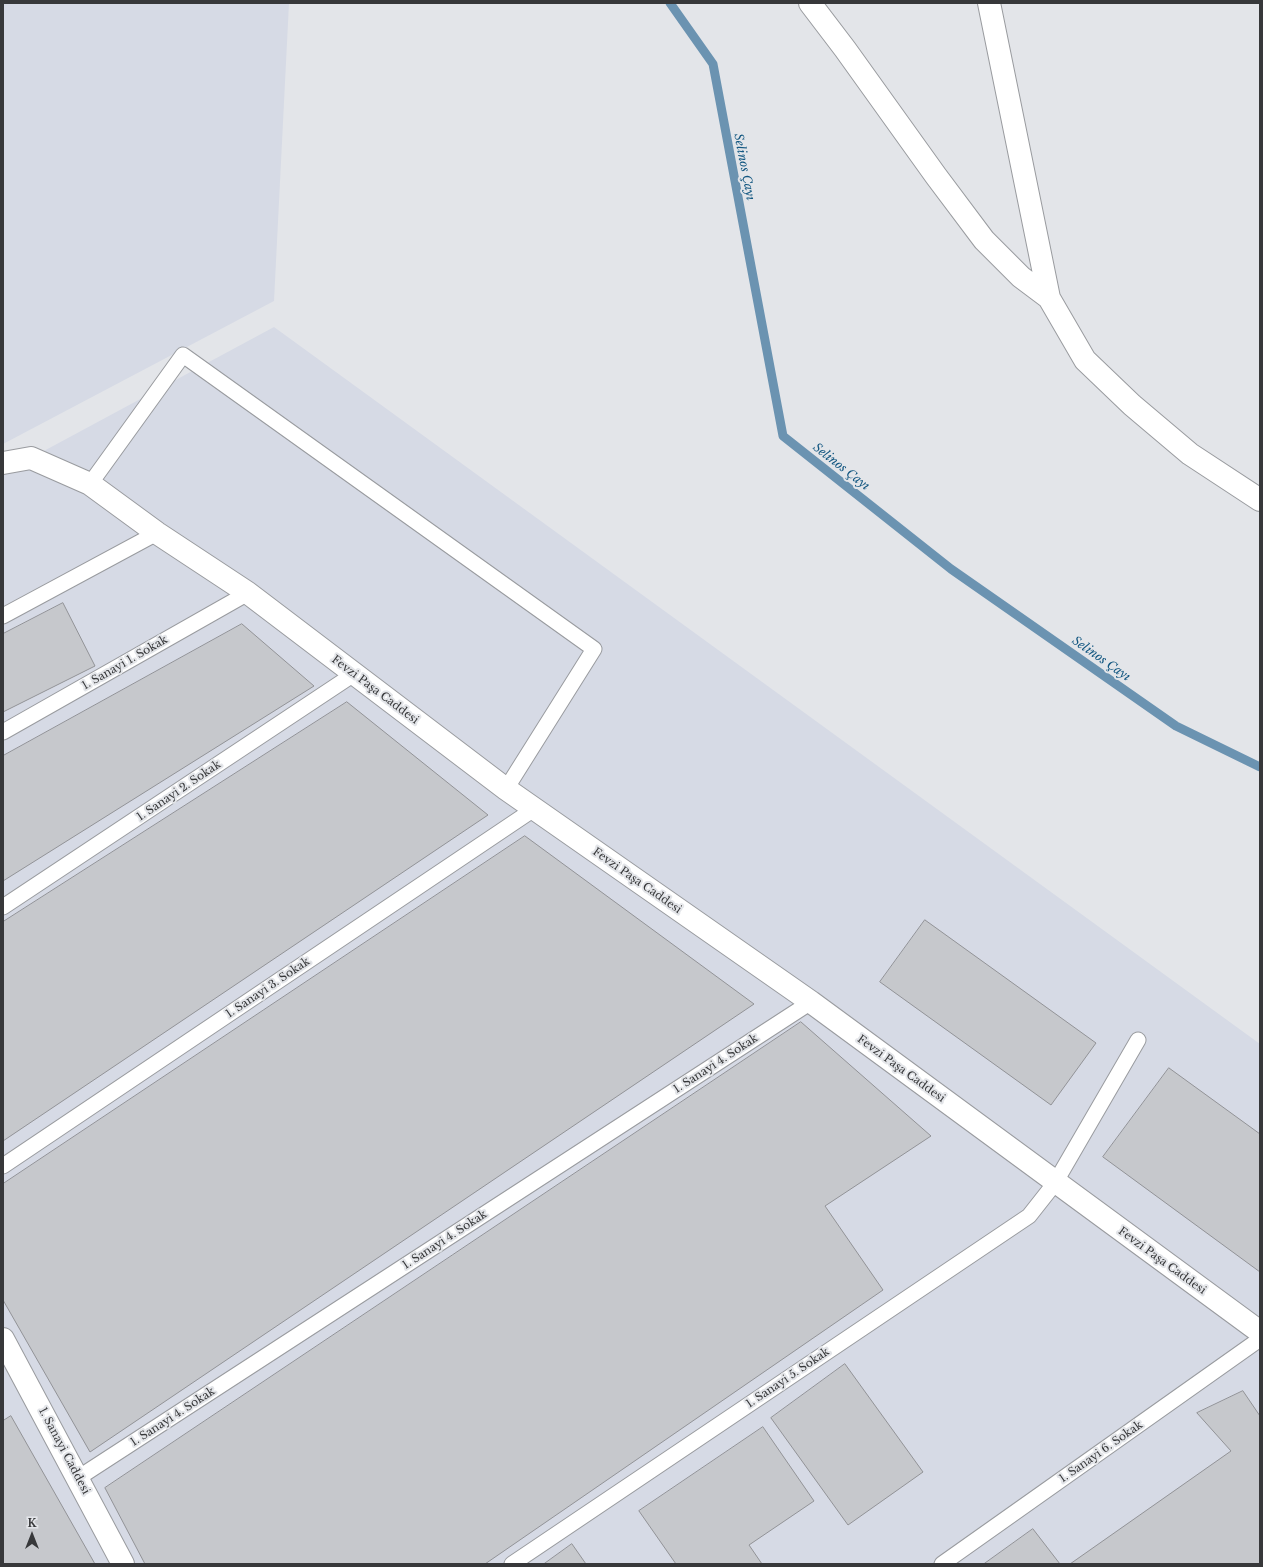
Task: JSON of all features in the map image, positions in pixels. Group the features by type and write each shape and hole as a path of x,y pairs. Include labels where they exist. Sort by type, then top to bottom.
{"street":[{"path":"810,3 984,240 1021,278 1049,298"},
{"path":"989,3 1049,298 1085,360 1132,406 1190,454 1260,500"},
{"name":"Fevzi Paşa Caddesi","path":"3,463 31,458 90,484 157,533 248,593 534,810 811,1002 1055,1183 1260,1332"},
{"name":"1. Sanayi Caddesi","path":"3,1339 123,1564"}],"lane":[{"path":"90,484 183,355 594,649 506,789"},
{"path":"3,616 157,533"},
{"name":"1. Sanayi 1. Sokak","path":"3,732 248,593"},
{"name":"1. Sanayi 2. Sokak","path":"3,907 354,674"},
{"name":"1. Sanayi 3. Sokak","path":"3,1166 534,810"},
{"name":"1. Sanayi 4. Sokak","path":"78,1478 811,1002"},
{"name":"1. Sanayi 5. Sokak","path":"512,1564 1029,1216 1055,1183 1138,1040"},
{"name":"1. Sanayi 6. Sokak","path":"942,1564 1260,1339"}],"shaded area":[{"path":"3,3 289,3 274,301 3,444"},
{"path":"274,327 1260,1044 1260,1564 3,1564 3,473"}],"building":[{"path":"63,603 95,666 3,712 3,634"},
{"path":"242,624 314,686 3,881 3,756"},
{"path":"347,702 488,815 3,1141 3,922"},
{"path":"525,836 754,1004 90,1452 3,1300 3,1184"},
{"path":"925,920 1096,1043 1051,1105 880,982"},
{"path":"801,1022 931,1136 825,1206 883,1290 485,1564 145,1564 105,1488"},
{"path":"1169,1068 1260,1134 1260,1272 1103,1157"},
{"path":"845,1364 923,1472 848,1525 771,1418"},
{"path":"1243,1391 1260,1416 1260,1564 1070,1564 1231,1451 1197,1413"},
{"path":"11,1416 95,1564 3,1564 3,1421"},
{"path":"763,1427 814,1501 749,1545 762,1564 676,1564 639,1511"},
{"path":"1033,1529 1060,1564 984,1564"},
{"path":"572,1544 586,1564 544,1564"}],"waterway":[{"name":"Selinos Çayı","path":"670,3 713,64 783,436 951,569 1176,726 1260,767"}]}
